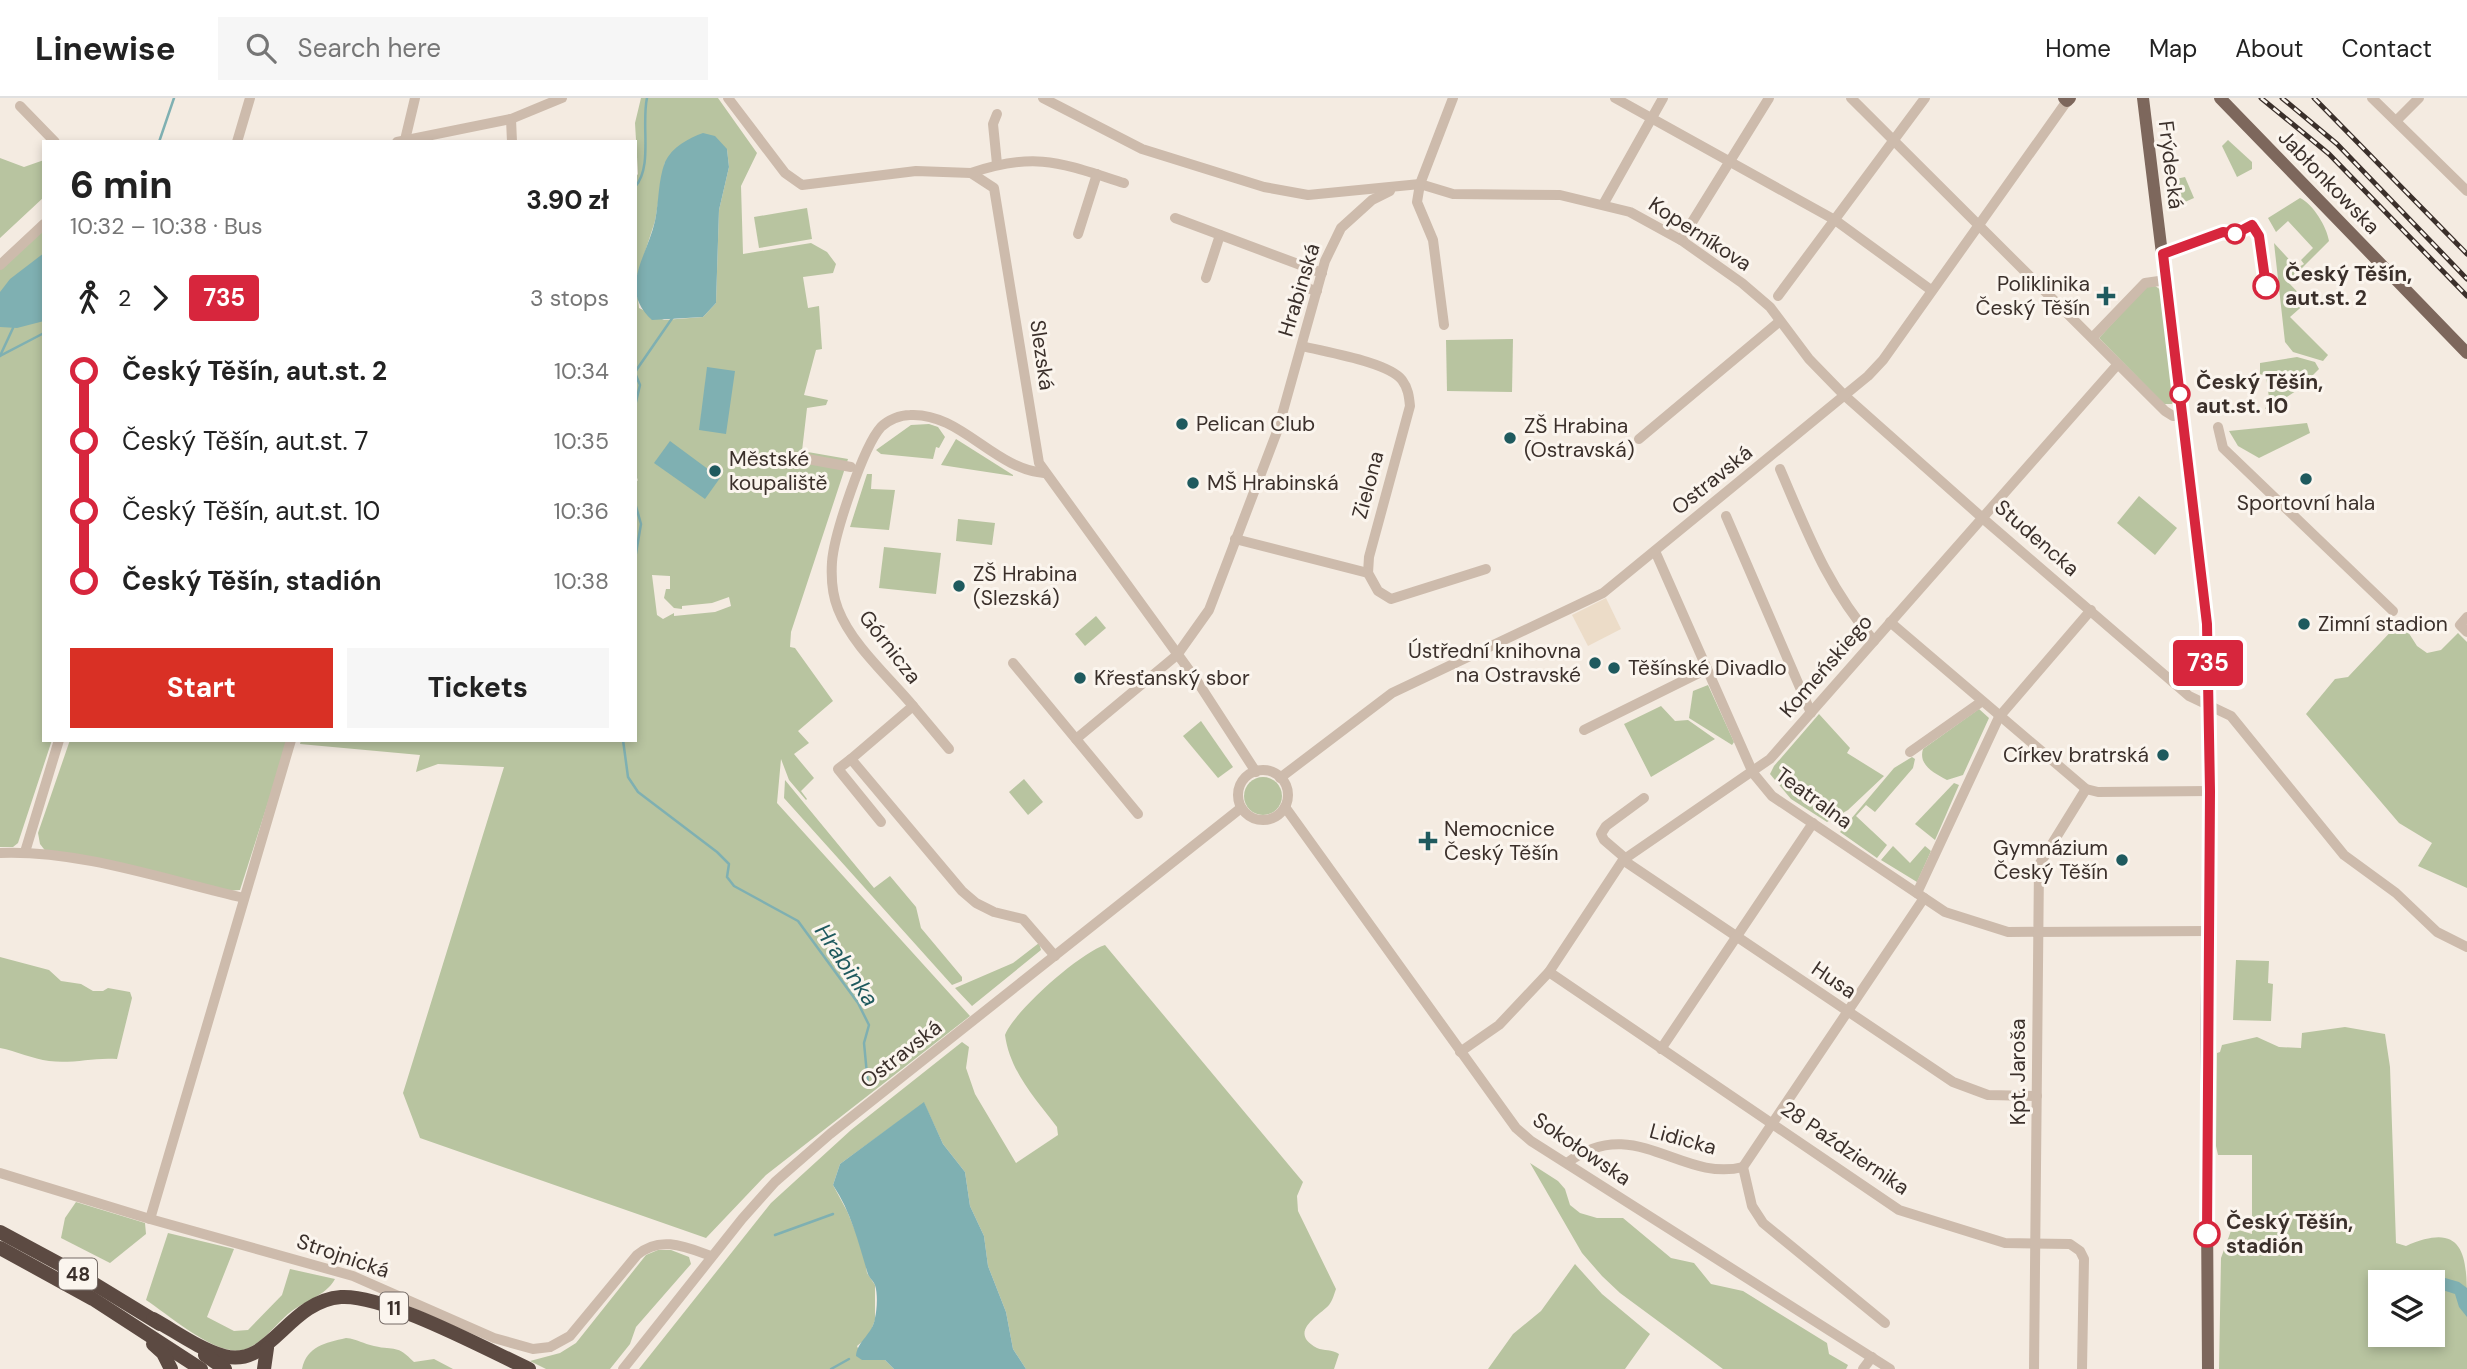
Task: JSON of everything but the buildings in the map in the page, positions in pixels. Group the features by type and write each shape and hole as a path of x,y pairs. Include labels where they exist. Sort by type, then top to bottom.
{"highway":[{"name":"48","path":"0,1232 153,1319 225,1369"},
{"name":"48","path":"0,1248 117,1314 201,1369"},
{"name":"11","path":"267,1348 303,1310 333,1298 352,1297 387,1305 528,1369"},
{"path":"117,1314 163,1353 172,1369"},
{"path":"153,1319 225,1357 239,1358 267,1348 264,1369"}],"main road":[{"name":"Frýdecká","path":"2143,98 2207,624 2210,791 2202,931 2208,1369"},
{"name":"Jabłonkowska","path":"2220,98 2467,353"}],"street":[{"path":"238,140 250,98"},
{"path":"401,140 415,98"},
{"path":"406,140 511,119 562,98"},
{"path":"727,98 785,173 802,185 916,171 971,173 997,164 1047,159 1124,183"},
{"path":"1043,98 1142,149 1264,187 1308,195 1392,189"},
{"path":"1444,325 1433,240 1418,202 1420,184 1453,98"},
{"path":"1615,98 1835,220 1931,290"},
{"path":"1604,203 1663,98"},
{"path":"1681,240 1769,98"},
{"path":"1851,98 2165,411 2172,416 2183,415"},
{"path":"1778,296 1925,98"},
{"path":"2372,98 2467,191"},
{"path":"2397,120 2419,98"},
{"name":"Ostravská","path":"1280,778 1392,692 1585,604 1655,551 1844,395 1883,360 2067,99"},
{"path":"20,106 53,140"},
{"path":"997,114 993,124 997,164"},
{"path":"511,119 512,140"},
{"name":"Slezská","path":"971,173 994,188 1037,451 1044,473 1177,655 1256,772"},
{"path":"1078,234 1097,174"},
{"name":"Hrabinská","path":"1076,739 1177,655 1209,610 1278,429 1322,273 1341,228 1372,200 1392,189 1420,184"},
{"name":"Koperníkova","path":"1420,184 1453,194 1560,195 1604,203 1630,212 1681,240 1742,283 1770,307 1809,359 1844,395"},
{"path":"1175,218 1322,273"},
{"path":"0,265 42,226"},
{"path":"1206,278 1220,235"},
{"path":"2093,337 2145,283 2166,280"},
{"path":"1303,287 1317,291"},
{"path":"1639,439 1780,321"},
{"name":"Zielona","path":"1302,346 1382,368 1402,379 1408,390 1410,406 1369,557 1368,581"},
{"name":"Komeńskiego","path":"1460,1052 1499,1025 1549,972 1624,859 1770,759 2119,364"},
{"name":"Studencka","path":"1844,395 2189,696 2209,703 2231,716 2344,855 2396,893 2437,932 2467,947"},
{"name":"Górnicza","path":"851,759 913,706 854,636 838,610 833,593 832,559 873,437 893,419 908,415 925,416 940,420 1009,463 1027,471 1044,473"},
{"path":"2218,427 2223,448 2393,611"},
{"path":"791,456 851,467"},
{"path":"1780,470 1824,573 1846,608 1874,641"},
{"path":"1726,516 1811,713"},
{"path":"1235,539 1368,581 1391,599 1486,569"},
{"name":"Teatralna","path":"1655,551 1753,773 1772,796 1945,912 2008,932 2038,932"},
{"path":"1380,607 1386,596"},
{"path":"1743,1167 1848,1012 1920,896 1999,717 2091,610"},
{"path":"1890,621 2086,789 2098,792 2210,791"},
{"path":"1013,663 1138,814"},
{"path":"1584,730 1707,669"},
{"path":"1910,752 1982,702"},
{"path":"913,706 948,749"},
{"path":"25,852 58,742"},
{"path":"150,1219 290,742"},
{"path":"881,822 838,769 851,759 962,891 975,903 994,912 1023,919 1055,956"},
{"path":"1269,771 1280,778 1287,790 1285,807 1277,816 1265,820 1253,818 1241,808 1238,797 1240,786 1246,777 1256,772 1269,771"},
{"name":"Kpt. Jaroša","path":"2034,1369 2039,865 2086,789"},
{"name":"Husa","path":"1644,798 1606,825 1601,834 1624,859 1953,1082 1988,1096 2037,1096"},
{"name":"Sokołowska","path":"1285,807 1516,1128 1890,1369"},
{"name":"Ostravská","path":"623,1369 711,1256 775,1182 830,1134 1241,808"},
{"path":"1661,1049 1813,823"},
{"path":"0,853 25,852 101,865 244,898"},
{"path":"2038,932 2202,931"},
{"name":"28 Października","path":"1549,972 1899,1210 2005,1243 2070,1244 2080,1251 2084,1259 2082,1369"},
{"name":"Lidicka","path":"1567,1163 1582,1152 1608,1143 1643,1147 1726,1171 1743,1167 1752,1206 1763,1223 1885,1323"},
{"name":"Strojnická","path":"0,1173 150,1219 353,1276 494,1338 533,1349 550,1347 570,1336 637,1255 649,1246 682,1245 711,1256"},
{"path":"1863,1369 1872,1357"}],"green space":[{"path":"641,98 718,98 757,153 741,186 743,254 811,243 827,252 836,264 833,273 803,277 808,308 819,306 822,349 816,350 804,395 828,400 826,405 807,408 802,451 848,459 791,632 790,647 795,648 833,701 798,731 809,743 794,754 814,778 801,791 807,799 789,780 781,759 777,803 970,1016 766,1175 706,1238 420,1138 403,1093 504,767 438,764 416,772 420,755 300,744 637,742 637,289 639,308 664,320 703,317 716,303 719,210 729,167 727,149 665,162 655,221 637,277 635,123","holes":["652,575 670,576 670,589 666,589 664,598 674,608 682,609 682,606 712,603 729,597 731,606 715,612 674,616 674,613 663,619 657,615"]},
{"path":"2228,140 2252,162 2252,169 2237,177 2222,146"},
{"path":"0,158 24,167 42,161 42,199 0,238"},
{"path":"2185,177 2194,198 2178,205 2176,179"},
{"path":"2300,198 2319,216 2329,241 2288,282 2307,302 2290,317 2328,355 2323,361 2293,352 2285,342 2274,243 2297,268 2304,264 2301,260 2313,248 2288,221 2276,232 2268,218"},
{"path":"807,208 812,239 759,248 754,217"},
{"path":"42,231 42,742 51,742 18,843 13,847 0,847 0,269"},
{"path":"2154,285 2162,291 2176,398 2172,404 2164,404 2099,338 2147,286"},
{"path":"1513,339 1512,392 1447,391 1446,340"},
{"path":"2297,357 2315,362 2319,369 2299,389 2267,410 2265,408 2270,405 2266,376 2260,374 2260,363"},
{"path":"2307,423 2310,433 2259,458 2238,446 2229,431"},
{"path":"929,424 938,427 945,437 939,448 936,447 933,459 881,454 876,450 911,425"},
{"path":"956,439 1013,475 1013,476 941,465"},
{"path":"867,474 872,474 871,489 895,490 889,530 850,527"},
{"path":"2139,496 2177,528 2155,555 2117,523"},
{"path":"958,519 995,523 992,545 956,541"},
{"path":"884,547 941,553 936,594 879,588"},
{"path":"1096,616 1106,628 1085,646 1075,634"},
{"path":"2403,624 2417,646 2427,653 2441,650 2458,633 2467,642 2467,888 2418,866 2432,843 2399,823 2306,714 2335,679 2348,677 2397,625"},
{"path":"1708,685 1734,742 1732,745 1689,718 1693,691"},
{"path":"1661,706 1675,721 1688,720 1715,739 1651,777 1624,724"},
{"path":"1979,709 1989,718 1963,775 1947,780 1925,764 1923,749"},
{"path":"1819,714 1850,748 1847,753 1884,776 1848,810 1827,822 1791,799 1770,774"},
{"path":"1201,721 1233,767 1218,778 1183,736"},
{"path":"69,742 287,742 240,890 225,891 47,853 40,844 38,833"},
{"path":"1912,757 1915,759 1913,768 1875,812 1866,805 1856,816 1887,845 1877,858 1840,832 1894,768"},
{"path":"1263,777 1276,783 1282,796 1276,809 1263,815 1250,809 1244,796 1250,783"},
{"path":"1024,779 1043,802 1028,815 1009,792"},
{"path":"785,780 874,888 890,876 916,907 921,928 962,977 962,981 952,985 784,798"},
{"path":"1954,783 1959,785 1935,840 1915,824"},
{"path":"1893,846 1910,863 1925,846 1931,851 1917,882 1881,860"},
{"path":"1039,943 1041,950 972,1006 955,988 1013,963"},
{"path":"1105,945 1303,1182 1297,1196 1298,1211 1336,1289 1329,1305 1308,1325 1305,1336 1308,1342 1317,1348 1339,1354 1334,1369 1026,1369 1013,1349 1006,1312 988,1266 984,1236 970,1206 965,1172 943,1144 924,1103 840,1164 833,1185 847,1211 864,1252 867,1273 875,1285 875,1320 869,1336 857,1346 863,1360 885,1360 894,1369 639,1369 771,1203 851,1130 962,1042 969,1047 966,1068 975,1094 1016,1163 1058,1135 1057,1127 1018,1073 1005,1035 1021,1012 1049,984 1080,959"},
{"path":"0,957 49,970 61,981 81,984 93,991 108,988 130,992 132,998 117,1059 49,1061 0,1048"},
{"path":"2236,960 2269,961 2268,983 2273,984 2271,1021 2233,1020"},
{"path":"2345,1027 2385,1034 2390,1067 2396,1243 2406,1246 2440,1237 2451,1240 2459,1247 2467,1286 2467,1369 2219,1369 2221,1258 2232,1228 2252,1234 2252,1155 2218,1155 2217,1053 2222,1045 2257,1037 2279,1047 2301,1048 2302,1033"},
{"path":"1530,1163 1558,1181 1565,1189 1570,1205 1580,1213 1597,1218 1623,1218 1671,1258 1694,1263 1711,1284 1743,1291 1827,1343 1829,1354 1848,1365 1846,1369 1723,1369 1620,1293 1602,1276 1582,1253"},
{"path":"76,1202 145,1223 146,1234 110,1263 61,1238 65,1218"},
{"path":"168,1233 234,1249 207,1317 234,1331 248,1330 282,1295 290,1269 335,1279 320,1295 288,1314 252,1346 235,1351 223,1348 195,1334 146,1300"},
{"path":"658,1250 671,1250 689,1257 691,1264 636,1327 630,1344 610,1369 546,1369 530,1361 560,1353 576,1343 646,1255"},
{"path":"1575,1264 1602,1294 1650,1334 1625,1369 1488,1369 1513,1334 1541,1311"},
{"path":"346,1338 399,1350 414,1362 434,1359 453,1369 302,1369 304,1361 313,1350"}],"shaded area":[{"path":"1606,598 1621,629 1588,646 1572,615"}],"water":[{"path":"703,133 715,136 727,149 729,167 719,210 716,303 703,317 652,320 637,297 638,272 655,221 665,162 676,148"},
{"path":"42,255 42,322 17,328 0,327 0,292 10,279"},
{"path":"707,367 735,371 726,434 699,430"},
{"path":"670,441 720,478 705,499 654,463"},
{"path":"924,1102 943,1144 965,1172 970,1206 984,1236 988,1266 1006,1312 1013,1349 1026,1369 894,1369 885,1360 862,1360 856,1356 859,1346 874,1324 877,1293 849,1216 833,1185 840,1164"},
{"path":"2445,1278 2459,1282 2467,1288 2467,1317 2459,1307 2455,1294 2445,1291"}],"waterway":[{"path":"160,140 174,98"},
{"name":"Hrabinka","path":"637,184 644,168 647,98"},
{"path":"637,369 673,317"},
{"path":"0,356 13,328"},
{"path":"0,356 42,334"},
{"name":"Hrabinka","path":"637,378 640,385 637,398"},
{"name":"Hrabinka","path":"637,510 641,524 637,547"},
{"name":"Hrabinka","path":"623,742 628,777 638,792 717,852 729,864 727,877 734,886 798,921 858,1003 869,1025 864,1043 868,1085"},
{"path":"775,1235 833,1214"},
{"path":"831,1369 849,1359"}],"railway":[{"path":"2261,98 2329,154 2467,296"},
{"path":"2282,98 2337,144 2467,279"},
{"path":"2314,98 2467,254"}],"bus line":[{"name":"735","path":"2207,1234 2206,1049 2210,791 2207,624 2163,254 2223,232 2235,234 2252,225 2259,236 2266,286"}],"place":[{"name":"Český Těšín, aut.st. 2","path":"2266,286"},
{"name":"Poliklinika Český Těšín","path":"2106,296"},
{"name":"Český Těšín, aut.st. 10","path":"2180,394"},
{"name":"Pelican Club","path":"1182,424"},
{"name":"ZŠ Hrabina (Ostravská)","path":"1510,438"},
{"name":"Městské koupaliště","path":"715,471"},
{"name":"Sportovní hala","path":"2306,479"},
{"name":"MŠ Hrabinská","path":"1193,483"},
{"name":"ZŠ Hrabina (Slezská)","path":"959,586"},
{"name":"Zimní stadion","path":"2304,624"},
{"name":"Ústřední knihovna na Ostravské","path":"1595,663"},
{"name":"Těšínské Divadlo","path":"1614,668"},
{"name":"Křesťanský sbor","path":"1080,678"},
{"name":"Církev bratrská","path":"2163,755"},
{"name":"Nemocnice Český Těšín","path":"1428,841"},
{"name":"Gymnázium Český Těšín","path":"2122,860"},
{"name":"Český Těšín, stadión","path":"2207,1234"}]}
